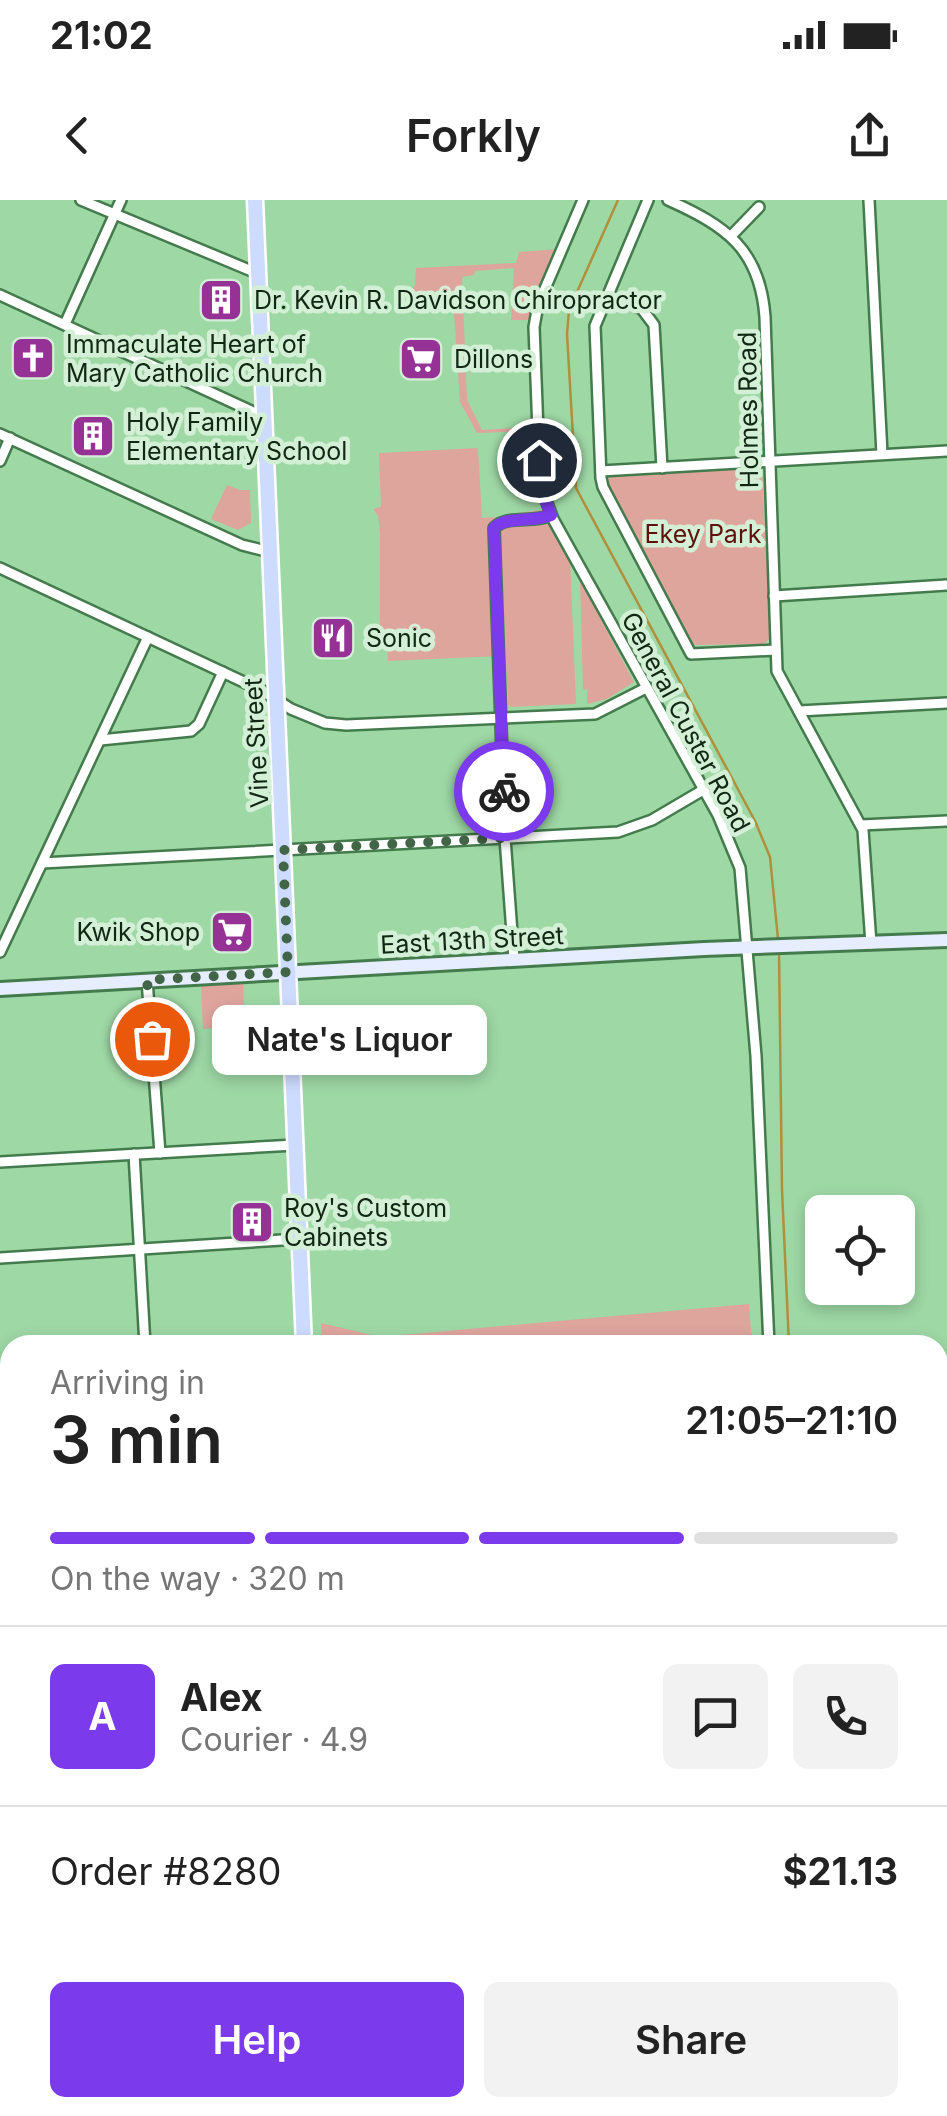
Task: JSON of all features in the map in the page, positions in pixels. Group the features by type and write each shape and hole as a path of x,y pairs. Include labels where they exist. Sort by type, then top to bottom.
{"main road":[{"name":"Vine Street","path":"254,200 303,1335"}],"street":[{"path":"80,200 259,274"},
{"path":"65,324 121,200"},
{"name":"General Custer Road","path":"583,200 538,305 534,327 540,484 551,515 718,816 740,868 748,948 768,1335"},
{"name":"General Custer Road","path":"648,200 595,326 603,487 692,654 776,650"},
{"name":"Holmes Road","path":"668,200 704,216 731,236 752,264 764,300 778,671 861,825 871,944"},
{"path":"870,200 882,454"},
{"path":"731,236 759,208"},
{"path":"0,295 264,416"},
{"path":"608,295 642,310 654,325 662,468"},
{"path":"0,461 5,436 242,546 270,552"},
{"path":"601,471 947,451"},
{"path":"514,960 505,838 494,528 504,521 538,520 551,515"},
{"path":"0,568 223,672 276,698 291,710 333,725 595,714 646,688"},
{"path":"774,596 947,586"},
{"path":"0,952 148,638"},
{"path":"100,740 192,731 223,672"},
{"path":"799,711 947,702"},
{"path":"42,863 618,832 652,820 703,790"},
{"path":"861,825 947,821"},
{"name":"East 13th Street","path":"0,989 947,940"},
{"path":"147,980 160,1153"},
{"path":"0,1162 295,1145"},
{"path":"134,1154 144,1335"},
{"path":"0,1258 298,1239"}],"green space":[{"path":"558,249 529,320 511,320 514,268 475,271 474,275 462,277 467,400 482,430 533,427 533,431 477,433 460,402 453,298 406,300 415,285 416,268 516,263 519,252"},
{"path":"478,448 482,518 548,509 551,515 496,525 500,656 388,661 387,637 380,637 380,532 373,509 381,507 379,453"},
{"name":"Ekey Park","path":"755,468 762,473 771,637 764,644 691,645 605,482 610,477"},
{"path":"227,485 250,490 251,523 238,530 211,519"},
{"path":"502,524 550,524 570,557 576,704 508,705"},
{"path":"580,580 634,682 607,699 587,704 587,690 583,689"},
{"path":"243,983 245,1026 203,1029 201,986"},
{"path":"749,1304 751,1335 402,1335"},
{"path":"321,1323 372,1335 322,1335"}],"waterway":[{"path":"618,200 569,310 576,488 755,821 770,857 778,939"},
{"path":"779,952 789,1335"}],"way so far":[{"path":"152,1039 147,980 288,972 283,850 505,838 504,791"}],"place":[{"name":"Dr. Kevin R. Davidson Chiropractor","path":"221,300"},
{"name":"Immaculate Heart of Mary Catholic Church","path":"33,358"},
{"name":"Dillons","path":"421,359"},
{"name":"Holy Family Elementary School","path":"93,436"},
{"name":"Sonic","path":"333,638"},
{"name":"Kwik Shop","path":"232,932"},
{"name":"Nate's Liquor","path":"152,1039"},
{"name":"Roy's Custom Cabinets","path":"252,1222"}],"route":[{"path":"504,791 494,528 499,522 538,520 551,515 542,492 539,460"}]}
